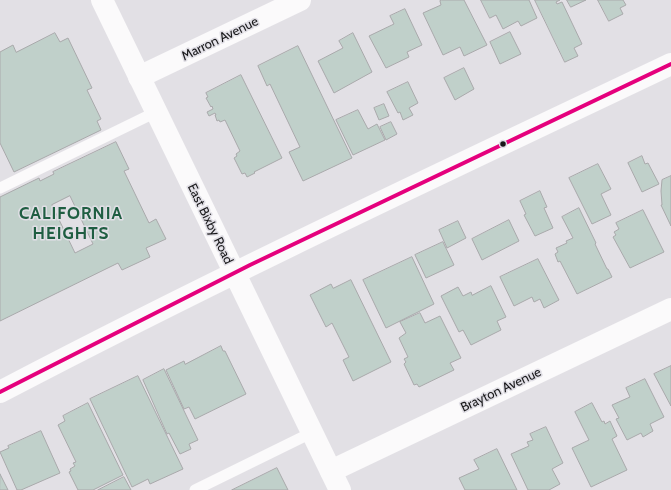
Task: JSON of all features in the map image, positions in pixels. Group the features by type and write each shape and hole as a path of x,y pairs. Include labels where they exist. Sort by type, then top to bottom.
{"street":[{"name":"East Bixby Road","path":"102,0 335,481"},
{"name":"Marron Avenue","path":"139,77 300,0"},
{"path":"0,392 101,339 234,273 671,64"},
{"name":"Brayton Avenue","path":"335,481 671,309"}],"lane":[{"path":"0,188 156,112"},
{"path":"195,490 311,433"}],"building":[{"path":"464,0 487,45 464,56 460,47 443,55 423,13 441,5 440,1"},
{"path":"481,0 529,0 537,18 521,26 518,21 503,29 496,15 490,18"},
{"path":"535,0 560,0 556,2 557,4 562,2 582,44 574,48 578,56 565,62"},
{"path":"567,0 586,0 571,7"},
{"path":"598,0 623,0 626,5 620,8 623,14 609,21"},
{"path":"405,9 422,45 407,52 409,57 386,68 369,36 394,24 390,16"},
{"path":"510,32 521,54 500,64 490,42"},
{"path":"55,33 60,42 68,38 92,88 87,90 101,119 97,121 101,130 14,172 0,143 0,52 13,45 16,52"},
{"path":"353,33 372,72 334,93 318,61 343,48 339,41"},
{"path":"298,46 352,158 303,181 289,152 300,147 270,84 267,86 258,66"},
{"path":"464,68 474,89 455,100 444,78"},
{"path":"241,75 282,158 247,177 245,173 242,174 234,158 240,151 225,120 220,122 219,120 217,121 215,113 209,116 207,112 213,109 206,98 208,97 206,93"},
{"path":"408,82 418,103 409,108 413,115 403,120 400,112 398,113 387,92"},
{"path":"384,104 389,116 379,120 374,108"},
{"path":"358,110 368,129 377,124 385,140 353,155 336,120"},
{"path":"391,122 397,134 386,140 380,127"},
{"path":"116,142 129,169 124,171 149,223 156,219 166,239 146,248 150,257 122,270 118,263 0,321 0,197 39,178 40,181 54,174 53,172","holes":["70,196 93,244 75,253 52,205"]},
{"path":"642,156 645,164 648,163 659,184 642,192 628,163"},
{"path":"598,164 611,189 601,194 611,215 592,224 569,178"},
{"path":"671,176 671,226 661,205 661,191 662,180"},
{"path":"540,191 547,207 544,208 553,228 535,236 524,215 526,214 520,201"},
{"path":"579,208 612,277 577,294 560,261 558,262 555,254 558,252 556,248 567,243 566,241 573,238 562,217"},
{"path":"643,210 664,252 630,268 613,237 616,235 614,232 619,229 616,223"},
{"path":"509,220 519,241 482,260 472,239"},
{"path":"458,221 466,238 447,248 439,230"},
{"path":"443,242 454,265 426,278 415,255"},
{"path":"412,257 434,304 386,328 363,280"},
{"path":"538,259 559,300 544,308 540,299 534,302 532,297 514,306 500,277"},
{"path":"351,280 391,362 353,381 343,360 349,357 332,323 326,327 310,295 331,284 333,288"},
{"path":"491,286 506,317 497,321 501,330 471,345 463,330 459,332 441,296 458,287 463,296 471,292 472,295"},
{"path":"420,313 425,323 440,316 461,358 450,363 454,370 419,387 417,384 414,385 404,364 406,362 404,359 408,357 399,338 406,333 400,322"},
{"path":"221,346 223,351 225,351 246,394 195,419 189,407 184,409 166,370 184,361 185,364"},
{"path":"671,366 671,406 654,374"},
{"path":"164,369 198,440 189,444 191,449 180,454 169,433 167,434 143,380"},
{"path":"138,376 183,469 150,484 148,479 132,487 90,399"},
{"path":"645,379 664,417 650,424 653,431 643,437 641,433 627,440 616,419 619,418 612,405 630,397 626,388"},
{"path":"88,403 123,475 93,490 78,490 69,472 71,471 70,469 75,466 73,463 76,462 58,425 65,421 63,416"},
{"path":"592,403 602,422 604,421 605,424 610,421 617,436 612,439 627,470 591,487 572,448 589,440 575,412"},
{"path":"546,427 563,463 552,469 560,484 549,490 528,490 511,454 529,446 527,442 533,440 530,434"},
{"path":"41,431 60,473 21,490 17,490 0,452 9,448 8,446"},
{"path":"497,449 517,490 465,490 459,478 479,469 474,460"},
{"path":"277,468 288,490 232,490"},
{"path":"0,474 8,490 0,490"},
{"path":"124,477 131,490 98,490"}],"transit line":[{"path":"0,392 250,265 671,64"}],"district":[{"name":"CALIFORNIA HEIGHTS","path":"71,224"}]}
